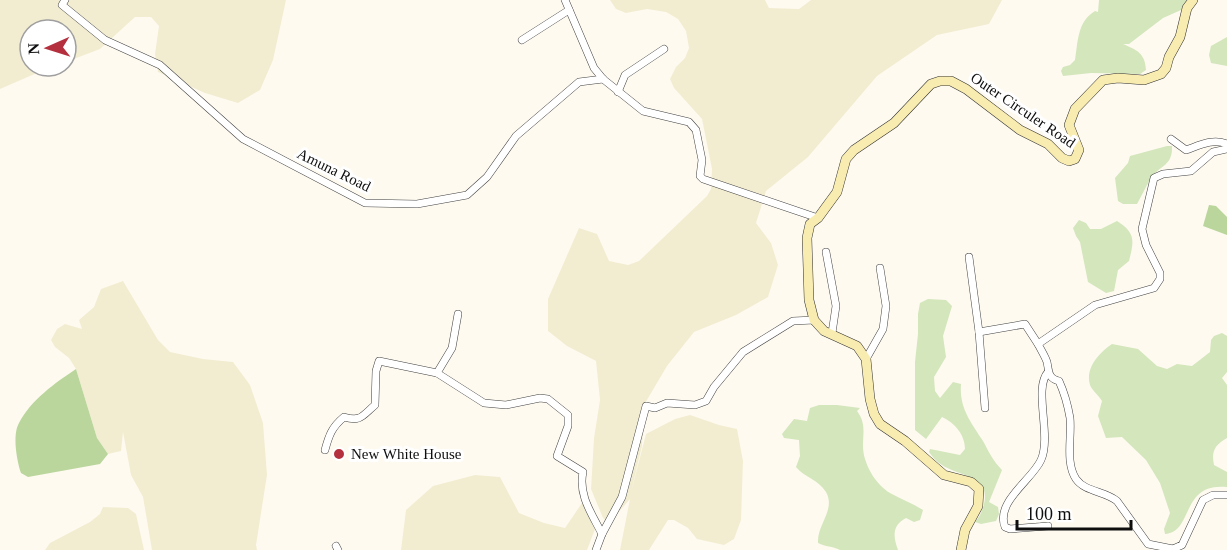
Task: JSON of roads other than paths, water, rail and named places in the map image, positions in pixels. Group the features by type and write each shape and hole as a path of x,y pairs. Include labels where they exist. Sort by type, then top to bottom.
{"street":[{"name":"Amuna Road","path":"65,0 62,4 105,40 160,65 243,139 365,203 417,204 467,195 487,177 516,135 579,81 603,79"},
{"path":"565,0 594,68 603,79 643,111 689,122 696,130 702,160 700,176 703,179 818,218"},
{"name":"Outer Circuler Road","path":"814,320 809,300 807,238 810,224 818,218 837,192 846,159 854,150 894,123 931,84 951,81 966,89 1020,130 1048,144 1062,158 1069,161 1075,159 1079,150 1069,125 1075,109 1103,81 1118,78 1144,80 1161,74 1180,37 1187,8 1193,0"},
{"path":"522,40 569,10"},
{"path":"618,92 625,75 664,49"},
{"path":"1172,139 1186,150 1211,141 1227,144"},
{"path":"1038,344 1095,306 1154,288 1160,279 1160,273 1146,245 1142,229 1154,178 1163,174 1191,171 1213,152 1227,149"},
{"path":"825,252 836,306 832,333"},
{"path":"969,257 979,332 985,408"},
{"path":"866,359 883,330 886,306 880,268"},
{"path":"437,373 452,348 458,314"},
{"path":"596,550 622,497 646,406 655,408 667,403 695,405 706,401 714,387 743,352 793,321 814,320 824,331 857,346 866,359 870,399 874,414 880,424 944,475 971,482 979,489 978,506 965,530 961,550"},
{"path":"979,332 1025,324 1047,362 1048,372 1053,379 1059,381 1063,390 1070,417 1071,467 1075,478 1083,486 1117,501 1148,544 1173,549 1182,545 1203,500 1213,495 1227,495"},
{"path":"325,450 330,431 336,423 344,417 359,419 375,405 376,371 379,361 437,373 484,403 506,405 540,398 548,399 568,415 568,426 557,456 583,472 580,485 582,492 602,534"},
{"path":"1048,372 1042,382 1045,438 1041,460 1010,499 1002,521 1005,527 1010,529 1048,526"}],"place":[{"name":"New White House","path":"339,454"}]}
